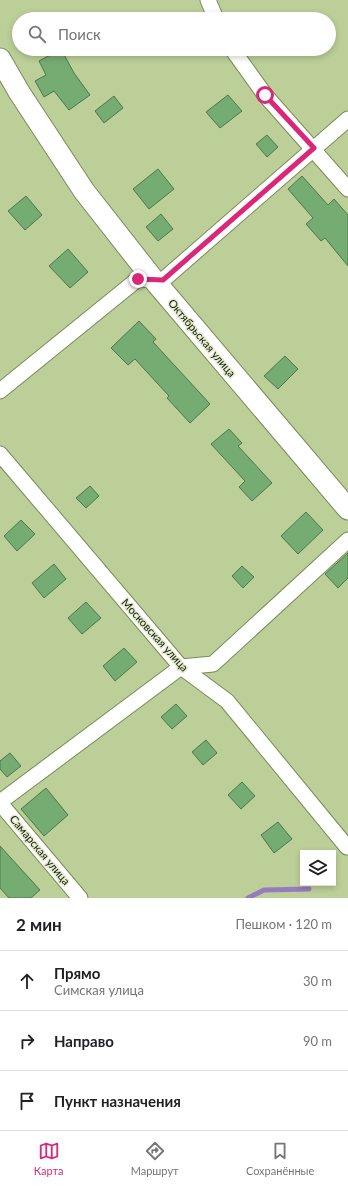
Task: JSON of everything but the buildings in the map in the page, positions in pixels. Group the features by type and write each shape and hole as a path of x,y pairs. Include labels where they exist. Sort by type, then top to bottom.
{"main road":[{"name":"Октябрьская улица","path":"0,59 19,92 84,191 153,279 348,509"}],"street":[{"path":"208,0 213,12"},
{"path":"237,56 265,95 314,148 348,189"},
{"path":"0,390 138,279 163,280 348,119"},
{"name":"Московская улица","path":"0,454 181,667 227,701 347,847"},
{"path":"0,802 181,667 213,664 348,540"},
{"name":"Самарская улица","path":"0,802 80,898"}],"waterway":[{"path":"248,898 264,890 309,889"}],"route":[{"path":"138,279 163,280 314,148 265,95"}]}
